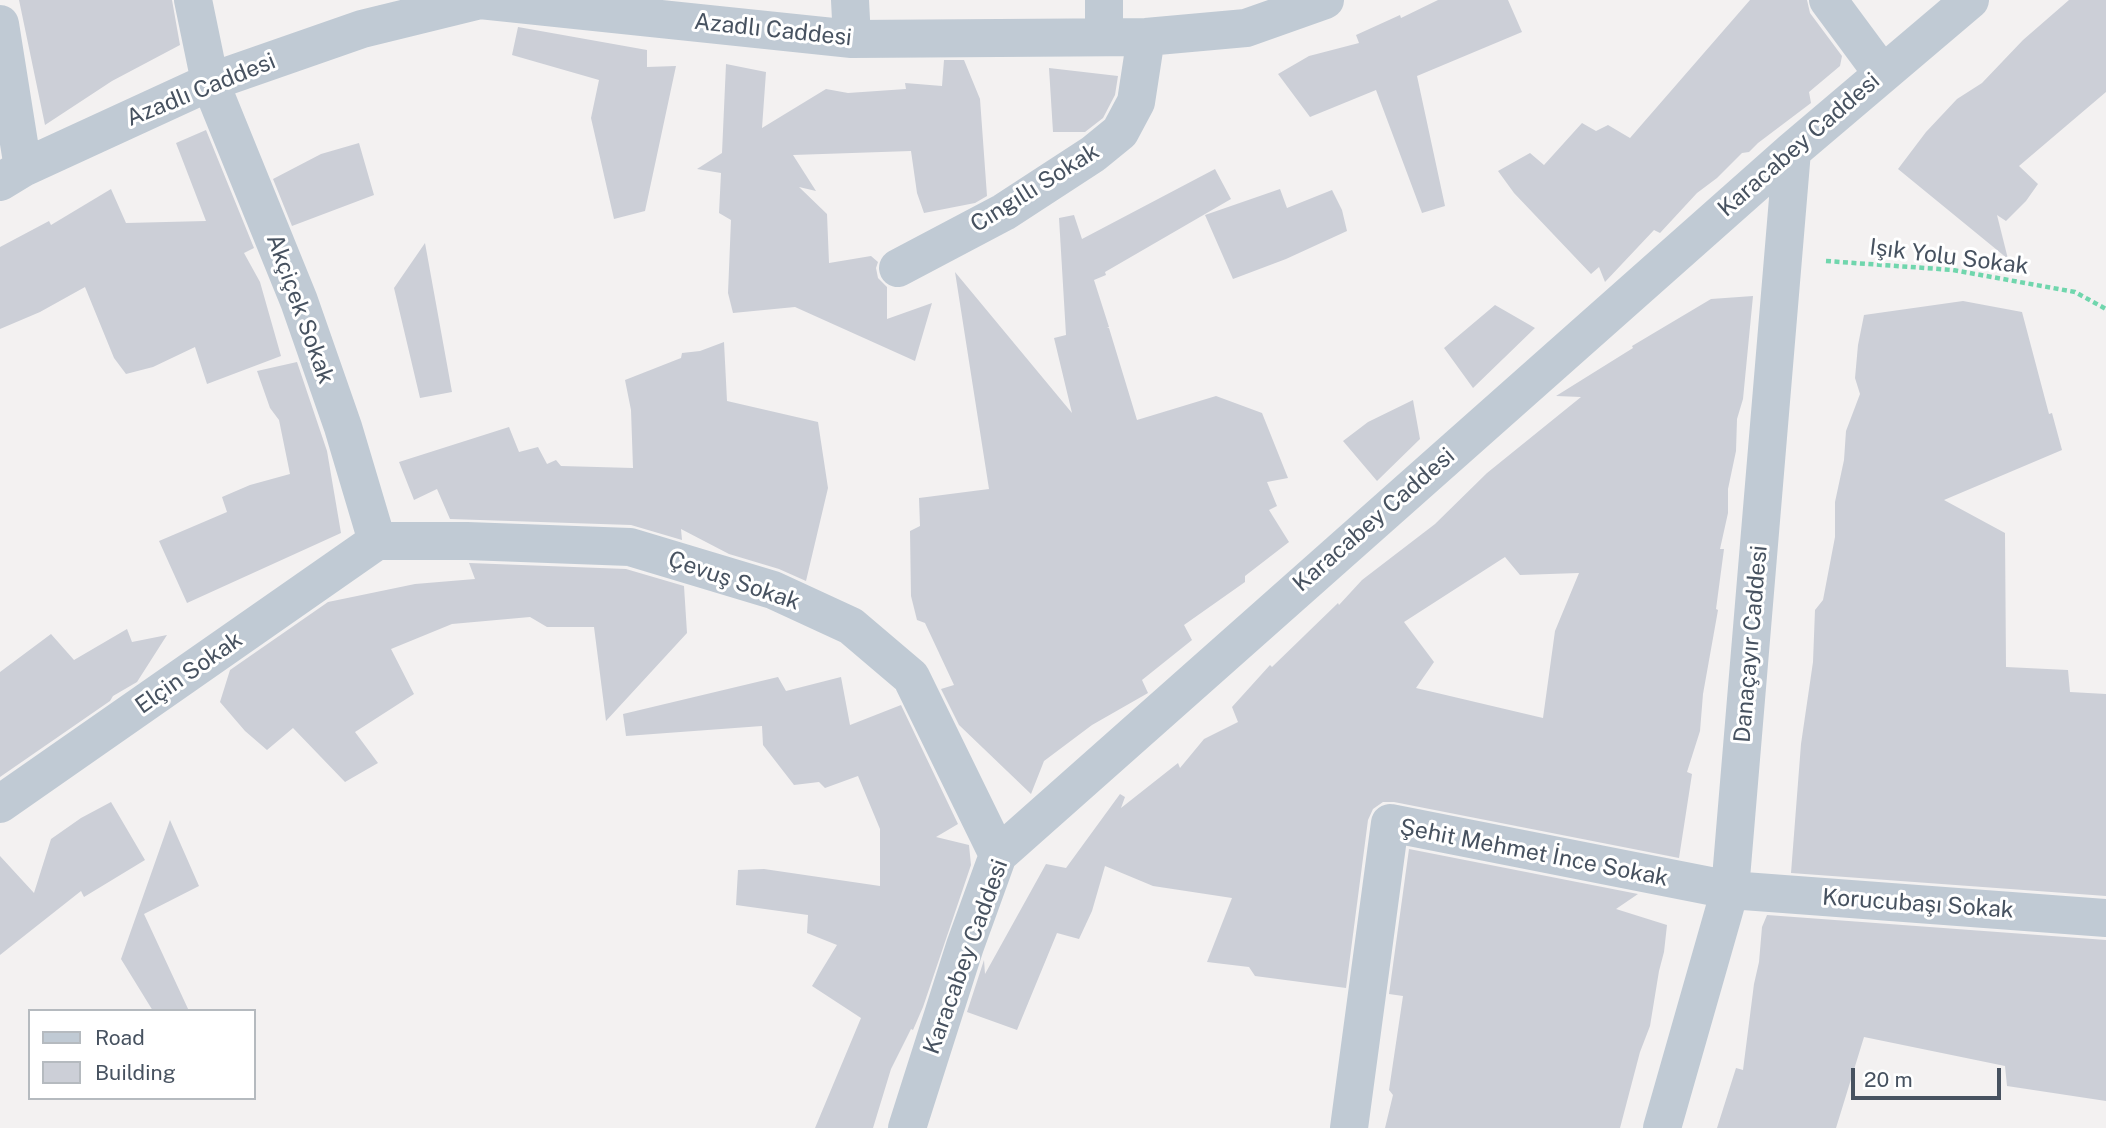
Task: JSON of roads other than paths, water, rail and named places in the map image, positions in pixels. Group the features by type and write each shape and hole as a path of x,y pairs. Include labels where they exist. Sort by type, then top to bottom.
{"street":[{"name":"Akçiçek Sokak","path":"192,0 210,82 299,301 343,427 377,541"},
{"name":"Azadlı Caddesi","path":"11,175 210,82 362,29 480,0 852,39 1146,37 1246,28 1325,0"},
{"path":"850,0 852,39"},
{"path":"1104,0 1104,37"},
{"path":"1828,0 1882,74"},
{"name":"Karacabey Caddesi","path":"907,1128 965,946 998,855 1793,151 1970,0"},
{"path":"0,24 11,175"},
{"name":"Cıngıllı Sokak","path":"898,268 1004,212 1093,154 1119,132 1136,102 1146,37"},
{"name":"Danaçayır Caddesi","path":"1662,1128 1730,890 1793,151"},
{"name":"Elçin Sokak","path":"0,804 377,541"},
{"name":"Çevuş Sokak","path":"377,541 467,541 630,547 773,590 852,626 911,677 998,855"},
{"name":"Şehit Mehmet İnce Sokak","path":"1349,1128 1390,824 1730,890"},
{"name":"Korucubaşı Sokak","path":"1730,890 2106,918"}]}
